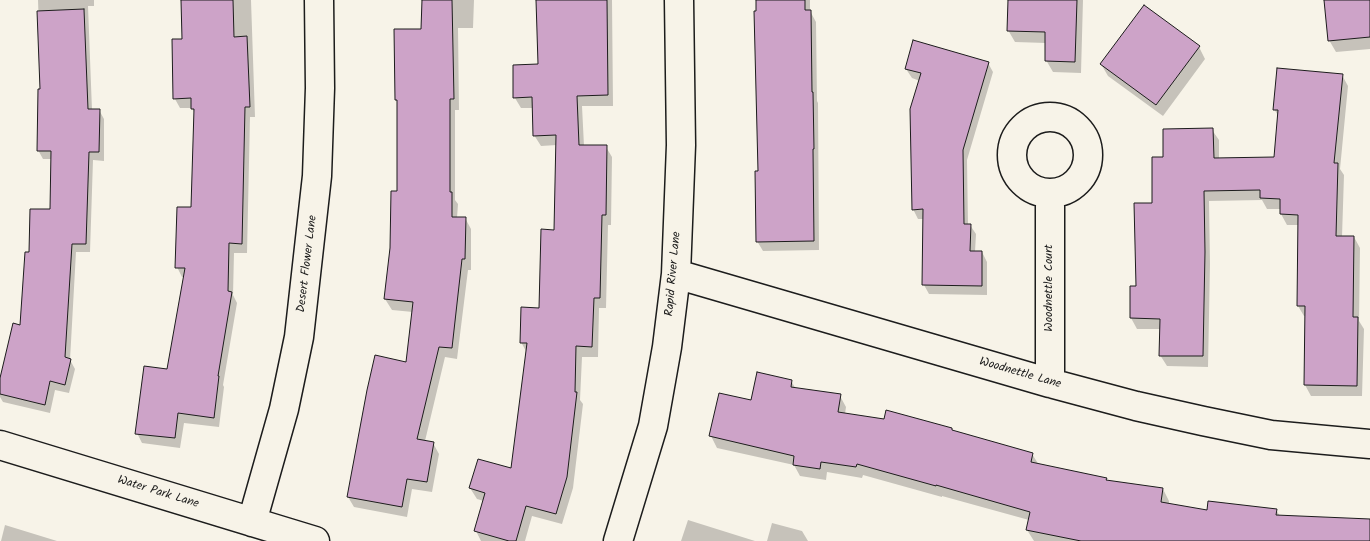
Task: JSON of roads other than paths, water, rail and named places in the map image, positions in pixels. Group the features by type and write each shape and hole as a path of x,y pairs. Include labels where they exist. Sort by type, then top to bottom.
{"street":[{"name":"Desert Flower Lane","path":"252,522 284,409 299,337 318,176 319,0"},
{"name":"Rapid River Lane","path":"618,541 653,426 667,348 676,274 682,145 680,0"},
{"name":"Woodnettle Court","path":"1050,193 1050,383"},
{"name":"Woodnettle Lane","path":"676,274 1050,383 1146,408 1271,435 1370,444"},
{"name":"Water Park Lane","path":"0,444 315,541"}]}
